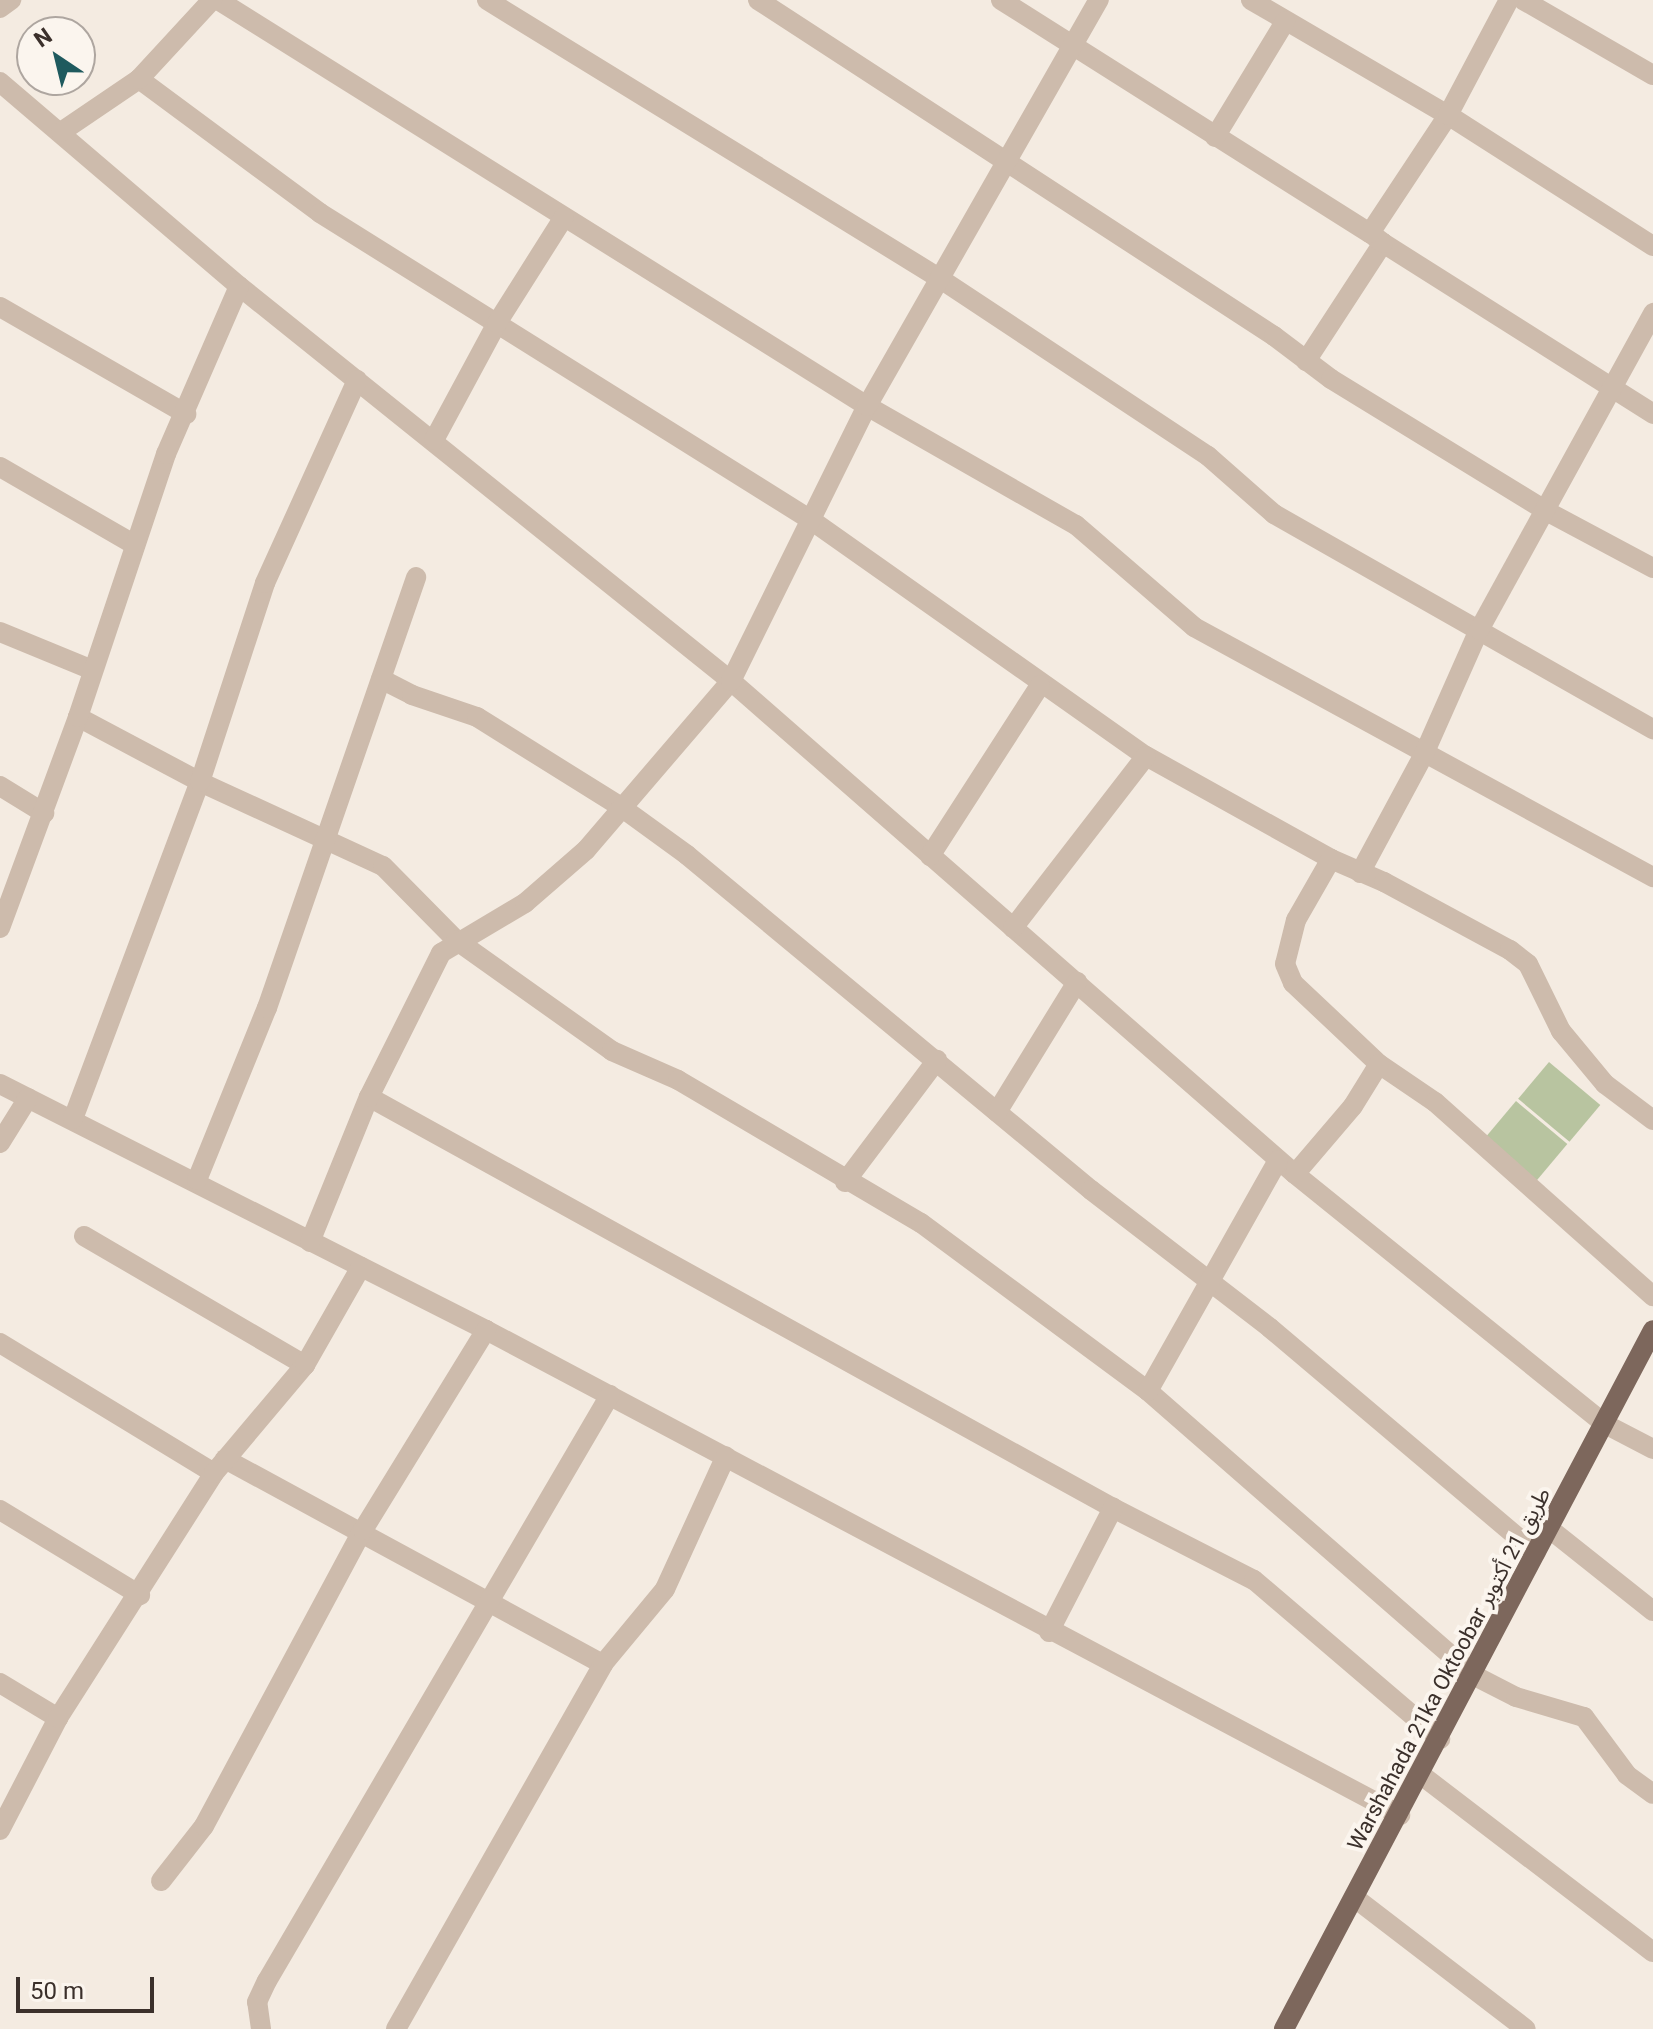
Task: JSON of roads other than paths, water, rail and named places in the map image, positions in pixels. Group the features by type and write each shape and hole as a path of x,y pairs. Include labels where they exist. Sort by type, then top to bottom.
{"main road":[{"name":"Warshahada 21ka Oktoobar طريق 21 أكتوبر","path":"1284,2029 1551,1530 1653,1330"}],"street":[{"path":"0,8 11,0"},
{"path":"61,132 139,79 215,0 867,406 1076,525 1194,627 1653,877"},
{"path":"487,0 939,278 1208,456 1274,514 1653,729"},
{"path":"758,0 1306,361 1548,512 1653,568"},
{"path":"1001,0 1653,414"},
{"path":"310,1242 369,1097 431,971 456,940 525,903 586,850 731,681 867,406 1006,162 1076,48 1099,0"},
{"path":"1251,0 1448,115 1653,246"},
{"path":"1306,361 1448,115 1509,0"},
{"path":"1523,0 1653,75"},
{"path":"1215,137 1285,22"},
{"path":"139,79 320,213 811,520 1040,685 1146,756 1528,964 1561,1031 1605,1084 1653,1120"},
{"path":"0,82 239,286 731,681 1278,1160 1605,1424 1653,1449"},
{"path":"434,440 497,323 564,217"},
{"path":"0,928 78,717 135,545 239,286"},
{"path":"0,307 186,414"},
{"path":"1360,873 1424,754 1479,630 1548,512 1610,389 1653,313"},
{"path":"73,1119 200,782 265,583 357,380"},
{"path":"0,467 135,545"},
{"path":"197,1180 267,1008 324,835 416,577"},
{"path":"0,632 92,670"},
{"path":"381,679 412,695 477,717 621,807 1208,1279 1536,1553"},
{"path":"930,856 1040,685"},
{"path":"78,717 200,782 324,835 383,866 456,940 612,1051 678,1080 845,1182 921,1223 1148,1391 1473,1675 1516,1697 1584,1717 1627,1775 1653,1794"},
{"path":"1013,928 1146,756"},
{"path":"0,786 44,813"},
{"path":"1331,859 1296,920 1285,964 1293,983 1379,1064 1435,1102 1653,1296"},
{"path":"997,1112 1077,982"},
{"path":"845,1182 937,1060"},
{"path":"1295,1174 1353,1106 1379,1064"},
{"path":"0,1084 197,1180 310,1242 486,1330 726,1456 1049,1632 1400,1815"},
{"path":"369,1097 1113,1508 1254,1580 1440,1739"},
{"path":"0,1143 28,1098"},
{"path":"1148,1391 1208,1279 1278,1160"},
{"path":"84,1236 305,1365"},
{"path":"0,1830 58,1718 140,1595 220,1466 305,1365 361,1267"},
{"path":"161,1881 204,1826 363,1530 486,1330"},
{"path":"0,1343 220,1466 363,1530 603,1664"},
{"path":"261,2029 257,2002 267,1981 610,1395"},
{"path":"396,2029 603,1664 665,1589 726,1456"},
{"path":"1049,1632 1113,1508"},
{"path":"0,1510 140,1595"},
{"path":"1551,1530 1653,1611"},
{"path":"0,1683 58,1718"},
{"path":"1420,1774 1653,1952"},
{"path":"1355,1898 1526,2029"}]}
